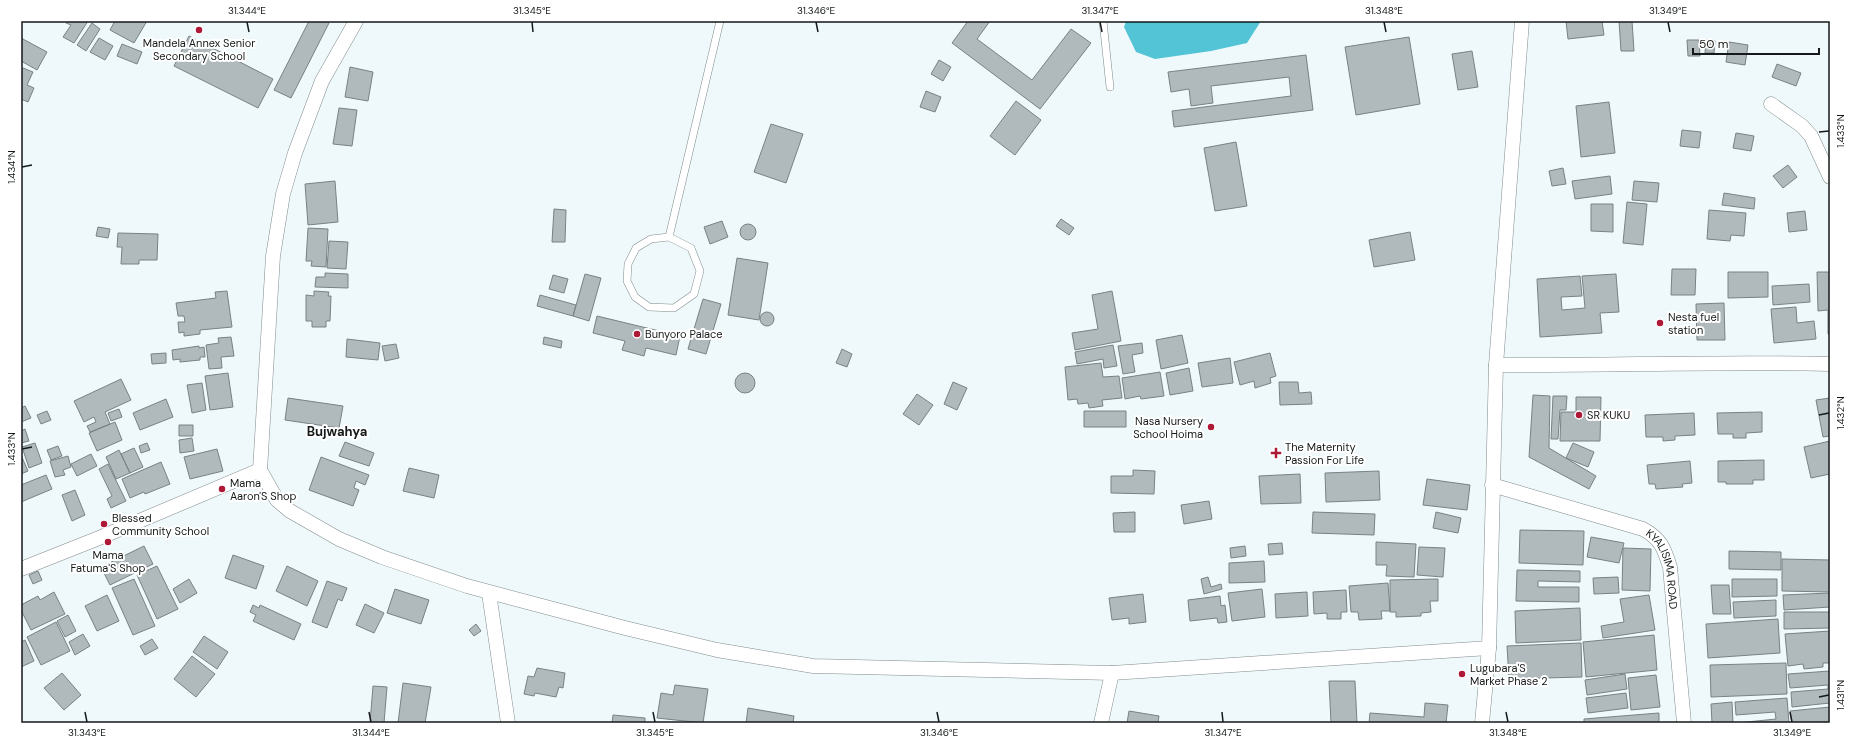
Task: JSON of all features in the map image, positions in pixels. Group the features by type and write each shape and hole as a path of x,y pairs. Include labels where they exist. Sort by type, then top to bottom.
{"street":[{"path":"356,21 322,80 295,152 283,194 273,256 260,470 277,500 304,520 339,539 382,556 489,593 717,650 813,666 1112,673 1489,648"},
{"path":"1482,723 1489,648 1496,365 1522,21"},
{"path":"1771,104 1802,126 1811,136 1830,178"},
{"path":"1496,365 1612,366 1753,362 1830,364"},
{"path":"21,569 99,538 260,470"},
{"name":"KYALISIMA ROAD","path":"1492,485 1643,529 1659,540 1666,553 1670,567 1684,723"},
{"path":"489,593 508,723"},
{"path":"1101,723 1112,673"}],"lane":[{"path":"669,237 720,21"},
{"path":"1103,21 1110,87"},
{"path":"669,237 691,248 700,271 694,294 674,308 649,307 635,297 627,281 628,264 636,248 651,239 669,237"}],"shaded area":[{"path":"1126,21 1261,21 1247,43 1211,51 1155,59 1136,52 1124,27"}],"building":[{"path":"67,21 88,21 74,43 63,37 71,25 66,23"},
{"path":"115,21 147,21 134,43 110,30"},
{"path":"309,21 325,21 329,23 291,98 274,90"},
{"path":"968,21 990,21 977,39 1032,80 1071,29 1091,43 1040,109 952,43"},
{"path":"1566,21 1602,21 1604,35 1568,39"},
{"path":"1619,21 1632,21 1634,51 1621,51"},
{"path":"92,23 100,29 86,51 77,45"},
{"path":"189,36 273,79 258,108 174,66"},
{"path":"1409,37 1420,104 1356,115 1345,47"},
{"path":"21,38 47,52 37,70 21,61"},
{"path":"99,38 113,46 105,60 90,52"},
{"path":"1687,40 1699,40 1700,56 1688,56"},
{"path":"1706,40 1715,41 1714,53 1705,53"},
{"path":"1729,42 1748,45 1745,65 1726,62"},
{"path":"122,44 142,52 137,64 117,56"},
{"path":"1472,51 1478,87 1458,90 1452,54"},
{"path":"1306,55 1313,110 1174,127 1172,111 1291,96 1289,77 1211,86 1213,103 1191,106 1189,89 1171,92 1168,72"},
{"path":"939,60 951,67 943,81 931,74"},
{"path":"1777,64 1801,73 1796,86 1772,77"},
{"path":"350,67 373,72 368,101 345,97"},
{"path":"23,68 33,72 27,85 34,88 28,102 21,99 21,71"},
{"path":"926,91 941,97 935,112 920,107"},
{"path":"1016,101 1041,120 1015,155 990,136"},
{"path":"1609,102 1615,153 1581,157 1576,106"},
{"path":"339,108 357,110 352,146 333,144"},
{"path":"771,124 803,134 786,183 754,172"},
{"path":"1682,130 1701,132 1699,148 1680,146"},
{"path":"1736,133 1754,136 1751,151 1733,148"},
{"path":"1236,142 1247,206 1215,211 1204,148"},
{"path":"1788,165 1797,177 1783,188 1773,176"},
{"path":"1563,168 1566,184 1552,186 1549,171"},
{"path":"1610,176 1612,194 1575,199 1572,181"},
{"path":"335,181 338,222 308,225 305,184"},
{"path":"1634,181 1659,183 1657,202 1632,200"},
{"path":"1724,193 1755,198 1754,209 1722,205"},
{"path":"1627,202 1647,204 1643,245 1623,243"},
{"path":"1591,204 1613,204 1613,232 1591,231"},
{"path":"554,209 566,210 565,242 552,242"},
{"path":"1709,210 1746,213 1744,236 1731,235 1730,241 1707,239"},
{"path":"1805,211 1807,230 1789,232 1787,213"},
{"path":"1061,219 1074,228 1069,235 1056,226"},
{"path":"722,221 728,237 710,244 704,227"},
{"path":"748,224 755,229 756,232 751,239 748,240 741,235 740,232 745,225"},
{"path":"98,227 110,229 108,238 96,236"},
{"path":"308,228 328,229 326,267 311,266 312,261 306,261"},
{"path":"1410,232 1415,260 1374,267 1369,240"},
{"path":"118,233 158,234 157,260 139,260 139,264 121,264 122,247 117,247"},
{"path":"329,241 348,242 346,269 327,268"},
{"path":"737,258 768,263 759,320 728,315"},
{"path":"1672,269 1696,269 1695,295 1671,295"},
{"path":"1728,272 1768,272 1768,297 1728,298"},
{"path":"1817,272 1830,272 1830,334 1828,334 1828,310 1818,311"},
{"path":"325,273 348,274 348,288 315,287 316,277 325,277"},
{"path":"585,274 601,278 589,321 573,316"},
{"path":"1616,274 1619,312 1600,313 1602,333 1540,337 1537,279 1580,276 1582,296 1561,297 1562,310 1585,308 1582,276"},
{"path":"553,275 568,279 564,293 549,289"},
{"path":"1809,284 1810,302 1773,305 1772,286"},
{"path":"227,291 232,327 200,330 200,334 184,336 184,332 179,333 178,322 185,322 184,316 178,316 176,303 216,298 215,292"},
{"path":"314,291 329,292 328,296 331,296 330,321 326,321 326,327 312,327 312,321 306,321 306,295 314,296"},
{"path":"1112,291 1121,341 1075,350 1072,333 1098,329 1092,295"},
{"path":"540,295 576,305 573,316 537,306"},
{"path":"703,299 721,304 706,354 688,349"},
{"path":"1724,303 1725,340 1697,340 1696,304"},
{"path":"1796,307 1797,323 1814,321 1816,339 1774,343 1771,309"},
{"path":"764,312 770,312 774,316 774,322 770,326 764,326 760,322 760,316"},
{"name":"Bunyoro Palace","path":"597,316 680,336 676,355 646,348 644,356 622,350 625,341 593,333"},
{"path":"1182,335 1188,363 1161,369 1156,340"},
{"path":"231,337 234,356 221,357 222,368 209,369 206,345 219,343 218,338"},
{"path":"544,337 562,341 561,348 543,344"},
{"path":"347,339 380,343 378,360 346,357"},
{"path":"1142,343 1143,353 1132,355 1135,372 1123,374 1118,346"},
{"path":"396,344 399,358 385,361 382,346"},
{"path":"1113,345 1117,366 1104,368 1103,359 1077,364 1075,352"},
{"path":"199,346 199,348 204,347 205,357 200,357 200,360 180,362 180,359 173,360 172,350"},
{"path":"842,349 852,354 847,367 836,363"},
{"path":"166,353 166,363 152,364 151,354"},
{"path":"1270,353 1276,376 1270,378 1271,383 1255,388 1254,381 1240,385 1234,362"},
{"path":"1230,358 1233,383 1202,387 1198,363"},
{"path":"1101,363 1103,377 1119,376 1122,398 1102,400 1103,406 1089,408 1088,403 1078,404 1077,399 1068,400 1065,367"},
{"path":"1189,368 1193,391 1170,395 1166,373"},
{"path":"1160,372 1164,396 1141,399 1140,396 1125,399 1122,378"},
{"path":"228,373 233,407 210,410 205,376"},
{"path":"745,373 752,376 755,383 752,390 745,393 738,390 735,383 738,376"},
{"path":"121,379 131,400 105,412 110,424 90,432 87,426 96,422 94,417 84,422 74,401"},
{"path":"953,382 967,388 957,410 944,404"},
{"path":"1279,382 1298,382 1299,393 1311,392 1312,404 1280,405"},
{"path":"202,383 206,410 192,413 187,385"},
{"path":"917,394 933,405 919,425 903,414"},
{"path":"1533,395 1550,396 1549,448 1596,476 1589,489 1529,457"},
{"path":"1553,396 1567,396 1566,410 1560,410 1558,439 1551,439"},
{"path":"1576,397 1601,397 1600,441 1560,441 1561,412 1576,412"},
{"path":"288,398 343,406 339,428 285,420"},
{"path":"1830,398 1830,436 1823,437 1816,400"},
{"path":"166,399 173,417 140,430 133,413"},
{"path":"25,406 31,418 21,422 21,408"},
{"path":"119,409 122,417 111,421 108,413"},
{"path":"47,411 51,420 41,424 37,415"},
{"path":"1084,411 1126,411 1126,427 1084,427"},
{"path":"1762,412 1762,432 1746,433 1746,438 1733,438 1733,434 1718,434 1717,413"},
{"path":"1694,413 1695,435 1675,436 1675,440 1663,441 1663,437 1646,437 1645,415"},
{"path":"115,422 122,440 97,451 89,433"},
{"path":"179,425 193,425 193,436 179,436"},
{"path":"25,429 29,441 21,443 21,431"},
{"path":"192,438 194,451 180,453 179,440"},
{"path":"1830,441 1830,474 1811,478 1804,447"},
{"path":"345,442 374,453 369,466 339,456"},
{"path":"35,443 42,463 29,468 22,447"},
{"path":"147,443 150,450 141,453 139,446"},
{"path":"1573,443 1594,452 1588,467 1566,458"},
{"path":"58,446 62,456 51,460 47,450"},
{"path":"134,448 143,467 130,473 121,454"},
{"path":"217,449 223,471 190,479 184,457"},
{"path":"119,450 130,473 116,479 106,457"},
{"path":"91,454 97,466 77,476 71,464"},
{"path":"21,455 28,471 21,474"},
{"path":"68,456 71,467 63,470 65,475 55,477 50,461"},
{"path":"321,457 369,475 365,485 356,481 354,488 359,490 353,506 309,490"},
{"path":"1764,460 1764,480 1753,480 1753,484 1726,484 1726,482 1718,482 1718,461"},
{"path":"1690,461 1692,483 1682,484 1683,487 1656,489 1655,484 1649,484 1647,465"},
{"path":"161,462 170,484 130,498 122,479"},
{"path":"108,464 126,501 111,508 107,499 112,496 99,469"},
{"path":"409,468 439,475 434,498 403,491"},
{"path":"1133,470 1155,471 1154,494 1111,493 1111,476 1133,476"},
{"path":"1379,471 1380,500 1326,502 1325,473"},
{"path":"1300,474 1301,503 1261,504 1259,476"},
{"path":"46,475 52,489 21,502 21,485"},
{"path":"1427,479 1470,485 1467,510 1423,505"},
{"path":"75,490 85,515 72,521 62,495"},
{"path":"1209,501 1212,519 1184,524 1181,505"},
{"path":"1135,512 1135,532 1114,532 1113,513"},
{"path":"1313,512 1375,514 1374,535 1312,533"},
{"path":"1436,512 1461,518 1458,533 1433,528"},
{"path":"1520,530 1584,531 1583,565 1519,563"},
{"path":"1591,537 1624,543 1619,563 1587,557"},
{"path":"1376,542 1416,544 1414,577 1386,576 1387,565 1376,565"},
{"path":"1282,543 1283,554 1269,555 1268,544"},
{"path":"144,546 153,564 110,585 101,567"},
{"path":"1245,546 1246,556 1231,558 1230,548"},
{"path":"1419,547 1445,548 1443,577 1417,575"},
{"path":"1623,548 1651,549 1650,591 1622,590"},
{"path":"1729,551 1781,552 1781,570 1729,569"},
{"path":"233,555 264,566 256,589 225,578"},
{"path":"1782,559 1830,560 1830,592 1782,591"},
{"path":"1264,561 1265,582 1229,583 1229,563"},
{"path":"157,566 178,609 157,619 137,575"},
{"path":"287,566 318,581 307,606 276,591"},
{"path":"1517,570 1580,571 1580,582 1538,581 1538,587 1579,587 1579,602 1516,601"},
{"path":"38,571 42,580 33,584 29,575"},
{"path":"1208,577 1211,587 1221,584 1222,589 1204,594 1201,579"},
{"path":"1618,577 1619,593 1594,594 1593,578"},
{"path":"134,579 155,626 133,635 112,588"},
{"path":"189,579 197,593 180,603 173,589"},
{"path":"1438,579 1438,601 1430,601 1431,612 1421,613 1421,616 1396,617 1396,612 1390,612 1390,580"},
{"path":"1732,579 1777,579 1777,596 1732,597"},
{"path":"327,581 347,588 342,601 338,599 327,628 312,622"},
{"path":"1388,583 1390,611 1381,611 1382,619 1359,620 1358,612 1351,612 1349,586"},
{"path":"1711,585 1729,585 1731,614 1713,614"},
{"path":"395,589 429,600 421,624 387,613"},
{"path":"1262,589 1265,617 1232,621 1228,593"},
{"path":"1346,590 1347,612 1341,612 1341,619 1327,619 1327,613 1314,614 1313,592"},
{"path":"54,592 65,614 31,630 21,610 21,605 38,596 40,600"},
{"path":"1307,592 1308,616 1276,618 1275,594"},
{"path":"1830,593 1830,607 1784,610 1783,595"},
{"path":"1143,594 1146,622 1129,624 1129,618 1112,620 1109,598"},
{"path":"107,595 119,621 97,631 85,606"},
{"path":"1649,595 1655,630 1603,638 1601,626 1624,622 1620,599"},
{"path":"1220,596 1221,606 1225,605 1227,622 1218,623 1217,618 1190,621 1188,600"},
{"path":"1776,600 1776,616 1734,618 1733,602"},
{"path":"365,604 384,613 374,633 356,625"},
{"path":"253,605 259,608 260,605 301,624 294,640 253,621 256,615 250,612"},
{"path":"1580,608 1581,640 1516,643 1515,611"},
{"path":"1784,612 1830,612 1830,628 1784,629"},
{"path":"68,615 76,631 65,637 57,621"},
{"path":"1778,619 1780,653 1708,658 1706,624"},
{"path":"56,622 70,651 41,665 27,637"},
{"path":"476,624 481,631 474,636 469,630"},
{"path":"1830,631 1830,663 1823,663 1823,667 1804,669 1803,664 1788,666 1785,634"},
{"path":"83,634 90,646 75,655 69,642"},
{"path":"1654,635 1657,670 1586,677 1583,642"},
{"path":"204,636 228,652 217,669 193,652"},
{"path":"152,639 158,648 145,655 140,646"},
{"path":"25,640 34,661 21,667 21,642"},
{"path":"1581,643 1582,677 1509,679 1507,646"},
{"path":"192,656 215,674 196,697 174,679"},
{"path":"1786,663 1787,694 1711,697 1710,665"},
{"path":"537,668 565,673 563,688 559,687 556,697 535,693 534,696 524,694 528,676 534,677"},
{"path":"1830,671 1830,703 1792,707 1791,692 1828,689 1828,685 1790,688 1788,674"},
{"path":"62,673 81,695 64,710 44,688"},
{"path":"1625,674 1627,689 1587,695 1585,680"},
{"path":"1656,675 1660,707 1631,710 1628,678"},
{"path":"1329,681 1355,681 1357,723 1331,723"},
{"path":"403,683 431,687 425,723 398,723"},
{"path":"675,685 708,689 703,723 657,718 661,693 673,695"},
{"path":"373,686 387,687 384,723 370,723"},
{"path":"1626,693 1628,708 1588,713 1586,698"},
{"path":"1787,698 1789,723 1737,723 1776,719 1775,712 1736,715 1735,702"},
{"path":"1732,702 1733,723 1712,723 1711,704"},
{"path":"1425,703 1448,705 1446,723 1369,723 1370,713 1424,717"},
{"path":"1830,707 1830,722 1792,723 1790,711"},
{"path":"748,708 794,716 793,723 746,723"},
{"path":"1129,711 1159,716 1158,723 1127,723"},
{"path":"1659,713 1659,723 1584,723 1584,719"},
{"path":"613,715 645,718 645,723 612,723"}],"place":[{"name":"Mandela Annex Senior Secondary School","path":"199,30"},
{"name":"Nesta fuel station","path":"1660,323"},
{"name":"Bunyoro Palace","path":"637,334"},
{"name":"SR KUKU","path":"1579,415"},
{"name":"Nasa Nursery School Hoima","path":"1211,427"},
{"name":"The Maternity Passion For Life","path":"1276,453"},
{"name":"Mama Aaron'S Shop","path":"222,489"},
{"name":"Blessed Community School","path":"104,524"},
{"name":"Mama Fatuma'S Shop","path":"108,542"},
{"name":"Lugubara'S Market Phase 2","path":"1462,674"}],"district":[{"name":"Bujwahya","path":"337,431"}]}
